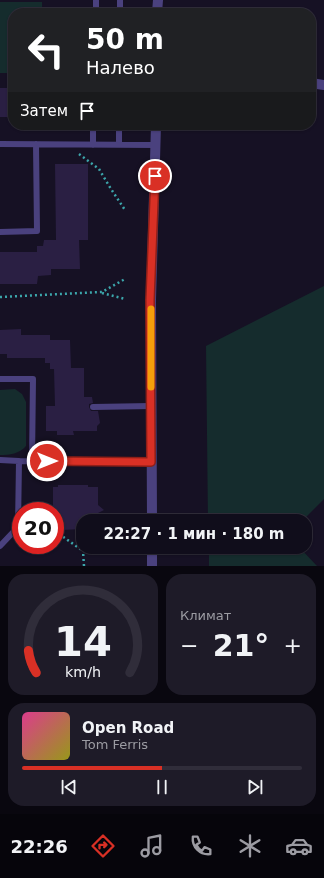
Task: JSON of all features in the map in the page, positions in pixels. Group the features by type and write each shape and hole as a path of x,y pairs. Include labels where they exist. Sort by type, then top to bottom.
{"street":[{"path":"152,514 150,300 156,130"},
{"path":"152,554 152,566"}],"lane":[{"path":"93,145 94,130"},
{"path":"119,130 119,145"},
{"path":"0,144 156,145"},
{"path":"0,232 37,231 36,144"},
{"path":"0,379 33,379 32,461"},
{"path":"93,407 151,406"},
{"path":"0,460 151,462"},
{"path":"0,546 18,527 19,461"}],"path":[{"path":"68,144 82,157 99,169 125,210"},
{"path":"102,292 125,279"},
{"path":"0,297 102,292 125,299"},
{"path":"64,537 76,546"},
{"path":"83,554 84,566"}],"green space":[{"path":"0,2 42,2 42,8 8,8 8,73 0,73"},
{"path":"324,286 324,499 309,514 208,514 206,346"},
{"path":"15,389 22,394 26,402 26,446 14,454 0,455 0,390"},
{"path":"209,554 306,554 317,566 209,566"}],"building":[{"path":"0,88 8,88 8,117 0,117"},
{"path":"55,164 88,164 88,240 79,240 80,269 51,269 51,275 38,276 37,284 0,284 0,252 37,252 37,246 43,246 44,240 56,240"},
{"path":"21,329 21,335 50,335 50,340 70,340 71,368 84,368 84,397 92,397 93,403 89,404 89,407 91,411 98,411 100,423 97,426 97,431 73,431 74,435 57,435 57,431 46,431 46,406 55,406 54,369 50,369 50,363 45,363 45,358 7,358 7,354 0,354 0,330"},
{"path":"58,485 88,485 88,487 98,487 98,505 104,510 98,514 76,514 76,529 64,530 64,502 53,502 53,487 58,487"}],"slow traffic":[{"path":"151,309 151,387"}],"route":[{"path":"47,461 151,462 150,300 155,176"}]}
